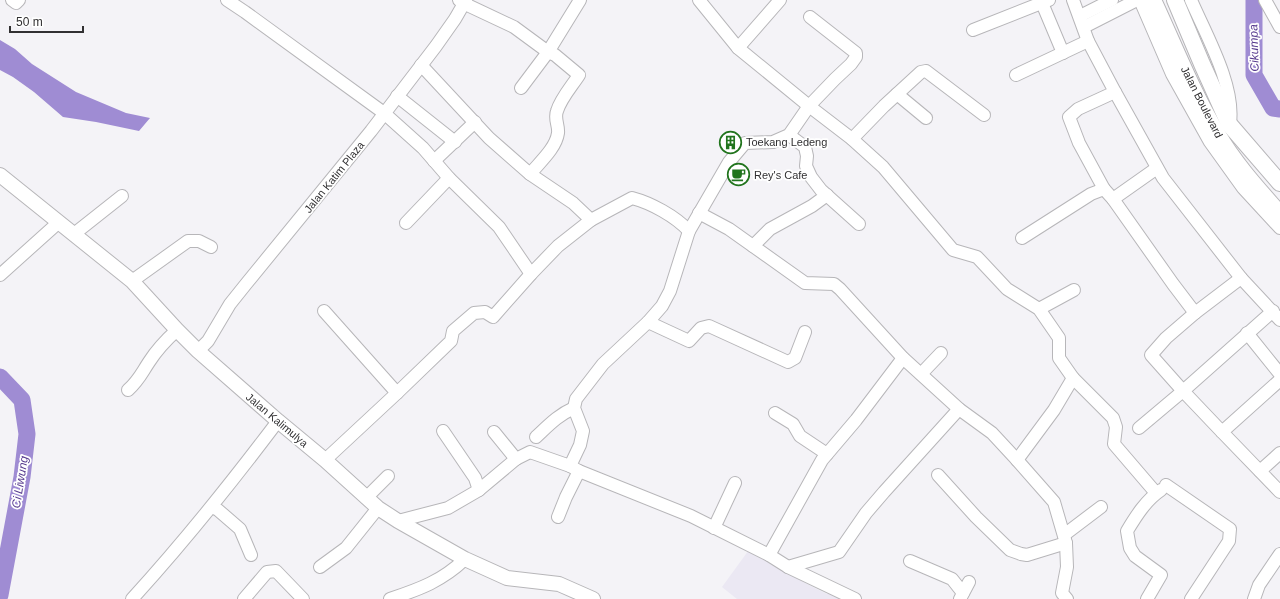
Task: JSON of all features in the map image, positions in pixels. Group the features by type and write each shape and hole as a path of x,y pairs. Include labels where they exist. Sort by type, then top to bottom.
{"main road":[{"name":"Jalan Boulevard","path":"1153,0 1200,102 1219,136 1250,179 1280,214"},
{"name":"Jalan Boulevard","path":"1175,0 1202,64 1230,124 1280,183"}],"street":[{"path":"12,0 16,3 19,0"},
{"path":"227,0 384,113 423,148 449,178 499,227 531,274"},
{"path":"521,88 548,52 580,0"},
{"path":"738,48 780,0"},
{"path":"1073,0 1088,41 1163,178 1242,278 1276,315 1247,333 1183,391 1139,428"},
{"path":"1082,22 1111,5 1137,0"},
{"path":"1140,0 1172,74 1210,142 1243,188 1280,228"},
{"path":"1191,0 1225,80 1231,112 1230,124"},
{"path":"1265,0 1279,24"},
{"path":"462,1 514,27 548,52 555,55 579,75 560,103 556,113 558,130 557,139 530,174"},
{"name":"Jalan Katim Plaza","path":"198,351 208,341 230,304 331,181 421,65 455,19 462,1"},
{"path":"973,30 1046,1 1063,53"},
{"path":"704,2 738,48 852,139 883,167 953,250 977,257 1007,290 1039,309 1059,338 1059,358 1073,378 1113,418 1116,427 1114,444 1156,493"},
{"path":"558,516 566,497 583,431 574,408 576,399 603,364 648,322 662,306 670,291 689,231 729,162 745,143 773,142 789,135 809,106 852,64 856,57 856,53 810,17"},
{"path":"1016,75 1088,41"},
{"path":"421,65 489,138 530,174 572,203 591,220"},
{"path":"852,139 897,94 921,72 926,71 984,115"},
{"path":"1115,92 1078,108 1069,117 1079,143 1104,189 1114,199 1195,313"},
{"path":"897,94 926,118"},
{"path":"397,96 455,142"},
{"path":"434,161 475,122"},
{"path":"789,135 805,147 807,156 806,166 811,177 821,190 859,224"},
{"path":"1114,199 1157,168"},
{"name":"Jalan Kalimulya","path":"0,175 132,281 198,351 325,460 378,508 465,559 507,578 559,584 593,599"},
{"path":"406,223 449,178"},
{"path":"1022,238 1091,194 1104,189"},
{"path":"753,246 770,229 812,206 827,195"},
{"path":"74,234 122,196"},
{"path":"325,460 451,342 453,331 474,313 485,312 493,317 558,246 591,220 632,198 646,202 682,223 689,231"},
{"path":"699,213 729,229 805,283 834,284 903,358 959,409 992,433 1018,460 1054,502 1065,539 1067,567 1062,593 1067,599"},
{"path":"0,275 58,222"},
{"path":"132,281 188,241 199,241 211,247"},
{"path":"1242,278 1195,313 1166,338 1151,355 1183,391 1280,492"},
{"path":"1039,309 1074,290"},
{"path":"324,311 398,393"},
{"path":"648,322 689,341 701,328 709,326 788,362 794,358 805,332"},
{"path":"128,390 136,383 149,362 177,330"},
{"path":"1247,333 1280,374"},
{"path":"920,374 941,353"},
{"path":"769,555 827,454 856,420 903,358"},
{"path":"1018,460 1054,410 1073,378"},
{"path":"1222,432 1280,380"},
{"path":"536,438 557,418 574,408"},
{"path":"788,566 839,552 866,513 959,409"},
{"path":"775,413 793,424 800,436 827,454"},
{"path":"132,599 160,569 212,506 278,421"},
{"path":"443,431 476,478 479,490"},
{"path":"494,432 516,460"},
{"path":"398,521 448,508 479,490 516,460 530,452 691,516 855,599"},
{"path":"1260,471 1280,453"},
{"path":"938,475 976,517 1010,550 1021,554 1027,554 1065,539 1101,507"},
{"path":"366,498 388,476"},
{"path":"714,528 735,483"},
{"path":"1147,599 1161,575 1135,556 1130,548 1127,531 1138,513 1156,493 1169,484 1230,529 1229,541 1191,599"},
{"path":"212,506 240,529 251,555"},
{"path":"320,567 346,548 378,508"},
{"path":"1254,599 1259,585 1280,554"},
{"path":"390,599 438,581 465,559"},
{"path":"910,561 952,579 962,596"},
{"path":"244,599 267,572 276,571 303,599"},
{"path":"962,596 969,582"}],"shaded area":[{"path":"0,40 15,49 32,64 76,92 126,113 150,118 139,131 63,117 34,92 0,70"},
{"path":"751,547 805,583 827,594 832,591 844,599 737,599 722,587"}],"waterway":[{"name":"Cikumpa","path":"1254,0 1254,75 1273,108 1280,109"},
{"name":"Ci Liwung","path":"0,377 22,400 27,434 22,477 0,595"}],"place":[{"name":"Toekang Ledeng","path":"731,142"},
{"name":"Rey's Cafe","path":"738,175"}]}
